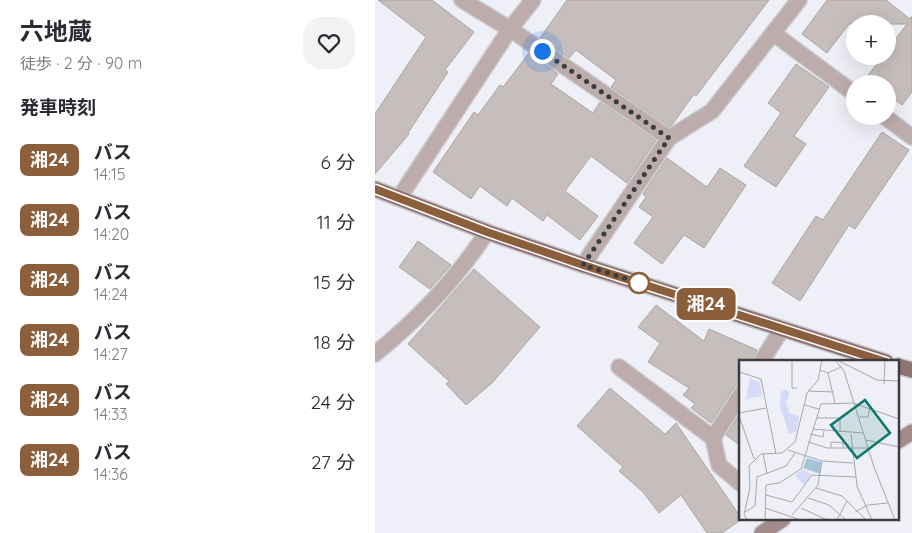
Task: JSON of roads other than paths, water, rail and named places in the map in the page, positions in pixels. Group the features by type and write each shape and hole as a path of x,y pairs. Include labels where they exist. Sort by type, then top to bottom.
{"main road":[{"path":"375,189 487,232 583,265 880,360"},
{"path":"899,366 912,370"}],"street":[{"path":"462,0 510,29 669,138"},
{"path":"399,198 510,29 533,0"},
{"path":"583,265 669,138 712,111 799,0"},
{"path":"773,33 846,87"},
{"path":"896,125 912,137"},
{"path":"375,354 397,336 438,296 476,249 487,232"},
{"path":"762,360 782,329"},
{"path":"619,367 713,438 719,464 739,482"},
{"path":"713,438 739,397"},
{"path":"899,440 912,432"},
{"path":"762,533 781,520"}]}
